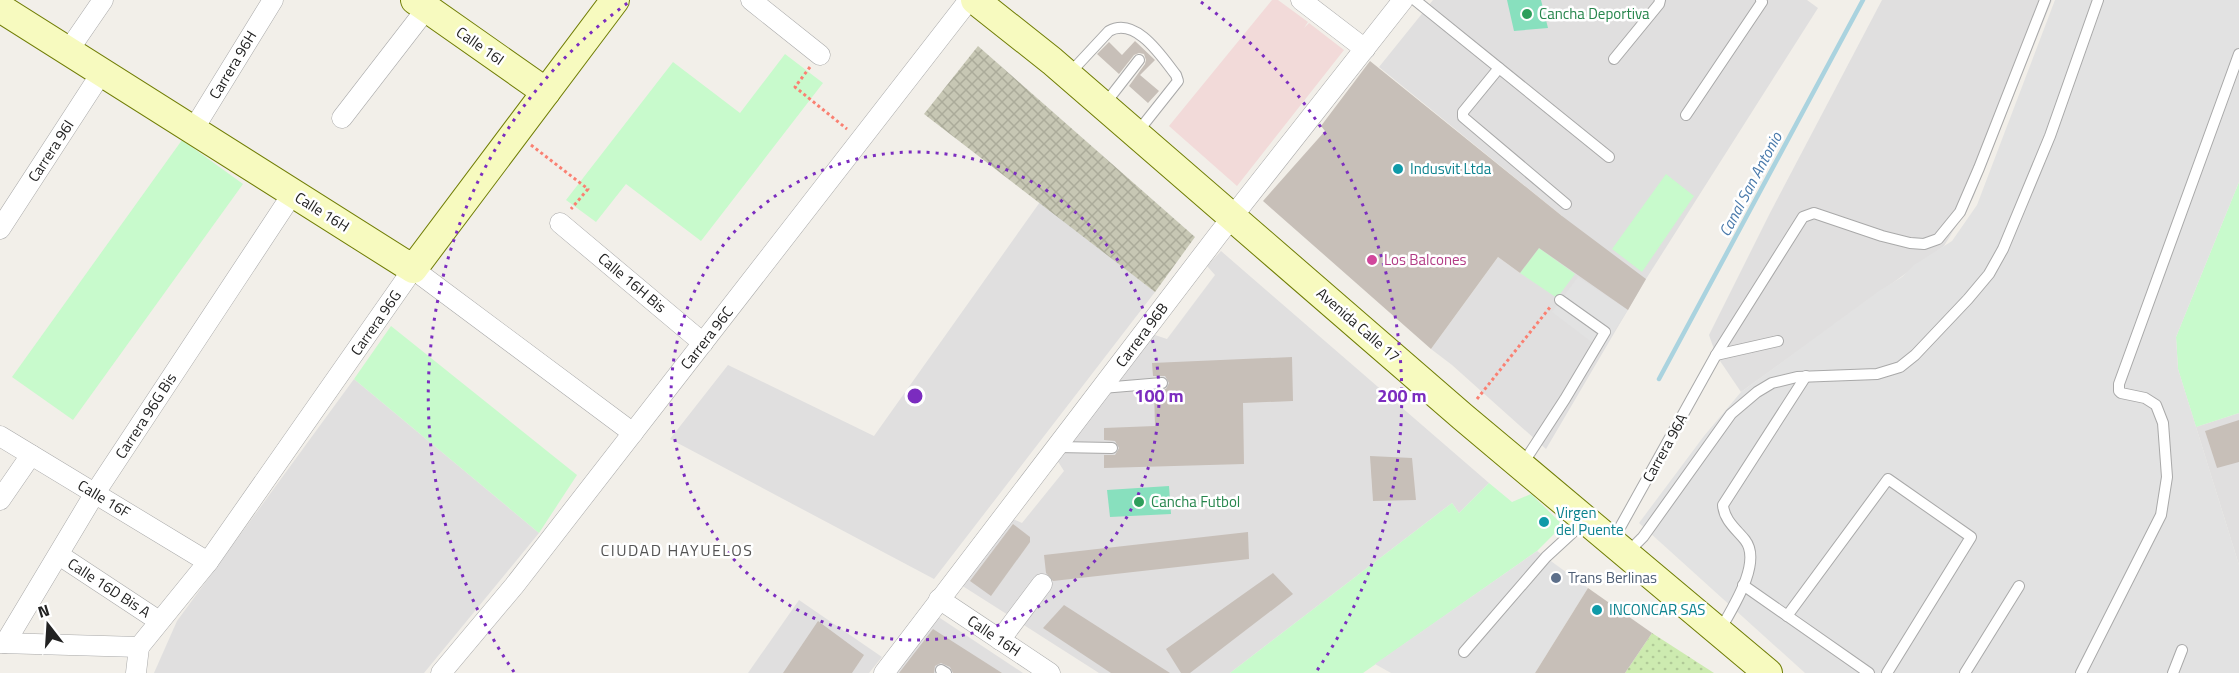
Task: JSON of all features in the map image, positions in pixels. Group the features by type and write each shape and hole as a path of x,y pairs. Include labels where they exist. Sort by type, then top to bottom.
{"main road":[{"name":"Carrera 96G","path":"413,269 615,0"},
{"name":"Avenida Calle 17","path":"981,2 1768,673"},
{"name":"Calle 16I","path":"421,4 546,92"},
{"name":"Calle 16H","path":"0,8 413,269"}],"street":[{"path":"68,51 103,0"},
{"name":"Carrera 96H","path":"194,130 273,0"},
{"path":"752,0 820,55"},
{"path":"1301,0 1365,49"},
{"name":"Carrera 96B","path":"884,673 1232,217 1404,0"},
{"name":"Carrera 96C","path":"441,673 514,586 861,140 981,2"},
{"path":"342,118 421,4"},
{"name":"Carrera 96I","path":"0,229 102,72"},
{"name":"Carrera 96G Bis","path":"2,643 59,555 95,493 293,194"},
{"name":"Calle 16H Bis","path":"560,223 703,343"},
{"name":"Calle 16H","path":"413,269 633,433"},
{"name":"Carrera 96G","path":"139,647 208,562 413,269"},
{"name":"Calle 16F","path":"0,436 208,562"},
{"path":"0,500 31,455"},
{"name":"Calle 16D Bis A","path":"59,555 159,621"},
{"path":"1000,640 1042,584"},
{"name":"Calle 16H","path":"939,599 1050,673"},
{"path":"2,643 139,647 136,673"}],"lane":[{"path":"1415,0 1609,157"},
{"path":"1614,59 1660,0"},
{"path":"1686,115 1762,2 1761,0"},
{"name":"Carrera 96A","path":"1619,547 1716,355 1803,217 1814,213 1882,236 1924,244 1938,239 1960,212 2045,0"},
{"path":"1619,547 1643,537 1731,414 1757,392 1772,383 1806,376 1877,374 1900,367 1915,356 1989,274 2003,249 2050,136 2098,0"},
{"path":"1068,75 1109,31 1123,27 1133,30 1176,75 1178,81 1136,134"},
{"path":"2081,673 2160,515 2167,477 2163,423 2156,405 2145,398 2121,393 2119,384 2239,54"},
{"path":"1104,106 1139,60"},
{"path":"1499,68 1463,112 1463,117 1566,204"},
{"path":"1522,465 1605,332 1560,300"},
{"path":"1716,355 1778,341"},
{"path":"1719,632 1749,572 1751,552 1748,543 1724,513 1723,505 1806,376"},
{"path":"1102,388 1162,383"},
{"path":"1057,447 1112,448"},
{"path":"1787,616 1888,479 1971,537 1887,673"},
{"path":"1464,652 1546,557 1587,519"},
{"path":"1743,585 1869,673"},
{"path":"1965,673 2019,586"},
{"path":"2174,673 2182,650"}],"path":[{"path":"820,55 795,87 861,140"},
{"path":"516,132 588,189 560,223"},
{"path":"1474,404 1552,304 1560,300"}],"shaded area":[{"path":"1272,0 1278,0 1308,22 1304,28 1309,23 1344,50 1237,186 1169,126"},
{"path":"1433,0 1807,0 1818,8 1646,279 1546,449 1431,349 1498,257 1520,273 1562,216 1379,67"},
{"path":"1882,0 2052,0 1973,198 1944,246 1741,392 1716,355 1709,335"},
{"path":"2055,0 2239,0 2239,182 2176,337 2178,369 2239,565 2239,673 1805,673 1639,523 1704,436 1741,392 1879,291 1902,277 1914,265 1952,241 1977,205"},
{"path":"978,46 1195,237 1155,292 924,114"},
{"path":"1040,202 1155,292 934,579 670,439 728,365 874,436"},
{"path":"1221,251 1489,483 1459,513 1452,503 1230,673 1099,673 961,585 1011,518 1022,523 1064,471 1057,460 1152,334 1167,339 1215,275 1207,266"},
{"path":"1578,277 1628,310 1602,350 1552,312"},
{"path":"354,379 539,533 424,673 154,673 177,621"},
{"path":"2239,413 2239,565 2196,427"},
{"path":"1537,551 1588,588 1535,673 1391,673 1375,664"},
{"path":"799,600 882,657 869,673 748,673"},
{"path":"937,616 1023,673 894,673"}],"green space":[{"name":"Cancha Deportiva","path":"1507,0 1541,0 1548,28 1514,31"},
{"path":"785,54 823,83 701,241 626,184 596,222 566,200 673,62 740,113"},
{"path":"182,140 243,184 73,420 12,377"},
{"path":"1666,174 1694,196 1642,272 1612,249"},
{"path":"2239,182 2239,413 2196,427 2178,369 2176,337"},
{"path":"1539,248 1575,274 1557,298 1520,273"},
{"path":"391,326 577,475 539,533 354,379"},
{"path":"1489,483 1512,502 1531,494 1563,525 1537,551 1363,673 1230,673 1452,503 1459,513"},
{"name":"Cancha Futbol","path":"1169,486 1171,514 1110,517 1107,490"},
{"path":"1652,633 1714,673 1625,673"}],"building":[{"path":"1135,41 1155,60 1140,75 1159,91 1148,103 1129,86 1145,64 1144,54 1134,55 1119,74 1097,54 1109,42 1122,55"},
{"name":"Indusvit Ltda","path":"1370,61 1562,216 1646,279 1628,310 1539,248 1520,273 1498,257 1431,349 1263,201 1325,131 1321,126"},
{"path":"1292,357 1293,401 1243,403 1244,464 1104,468 1104,455 1115,455 1119,448 1115,441 1104,440 1104,428 1155,426 1154,391 1166,389 1169,383 1165,376 1153,376 1152,363"},
{"path":"2239,420 2239,462 2217,468 2205,431"},
{"path":"1370,456 1412,458 1416,500 1373,501"},
{"path":"1013,524 1030,537 1030,542 991,596 970,581"},
{"path":"1248,532 1249,559 1053,581 1046,573 1044,555"},
{"path":"1273,573 1293,594 1190,673 1181,673 1166,649"},
{"name":"INCONCAR SAS","path":"1588,588 1652,633 1625,673 1535,673"},
{"path":"1064,605 1170,673 1111,673 1043,628"},
{"path":"818,621 864,655 852,673 783,673"},
{"path":"933,629 1002,673 953,673 950,667 941,663 935,666 934,673 899,673"}],"waterway":[{"name":"Canal San Antonio","path":"1659,379 1863,0"}],"place":[{"name":"Cancha Deportiva","path":"1527,14"},
{"name":"Indusvit Ltda","path":"1398,169"},
{"name":"Los Balcones","path":"1372,260"},
{"name":"Cancha Futbol","path":"1139,502"},
{"name":"Virgen del Puente","path":"1544,522"},
{"name":"Trans Berlinas","path":"1556,578"},
{"name":"INCONCAR SAS","path":"1597,610"}],"district":[{"name":"CIUDAD HAYUELOS","path":"677,550"}]}
